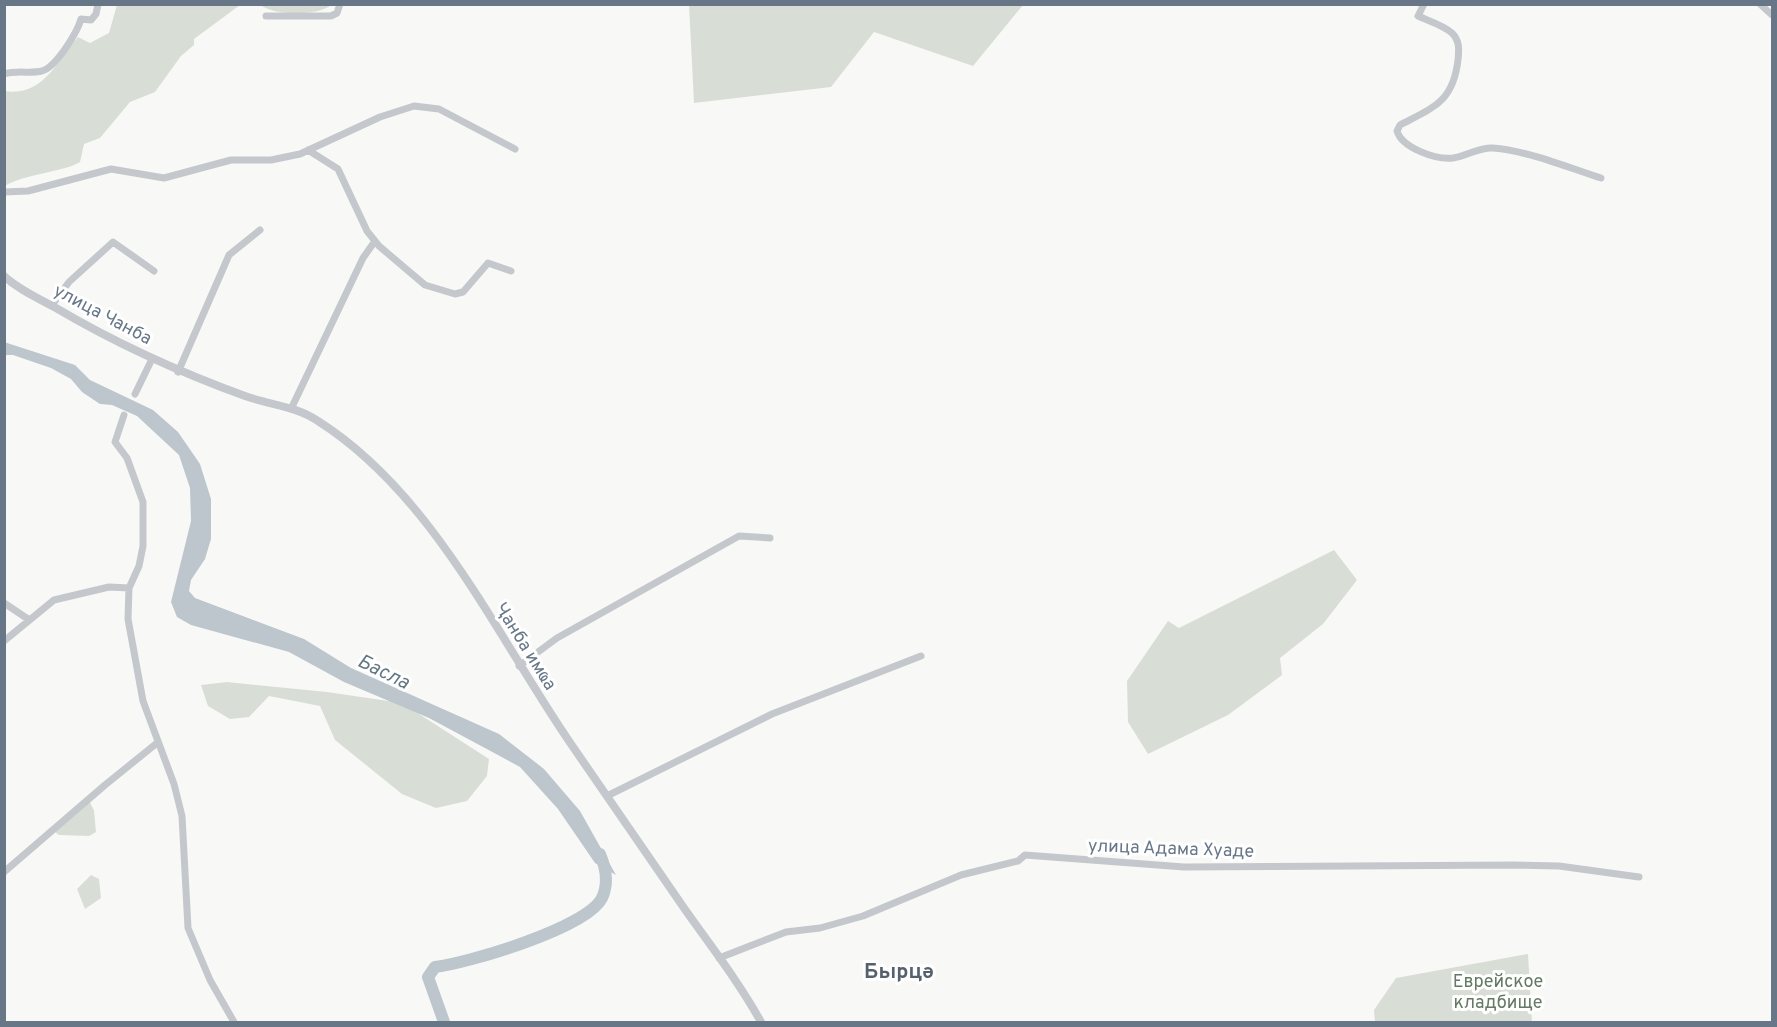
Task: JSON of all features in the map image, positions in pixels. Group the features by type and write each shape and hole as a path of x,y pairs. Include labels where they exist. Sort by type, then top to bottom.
{"street":[{"path":"4,74 42,71 49,67 69,43 81,19 91,20 96,14 98,4"},
{"path":"266,16 331,16 337,13 339,4"},
{"path":"1424,4 1418,16 1447,30 1457,40 1460,49 1453,86 1435,106 1400,125 1397,131 1403,142 1425,153 1453,158 1492,148 1527,155 1601,178"},
{"path":"1760,4 1773,15"},
{"path":"4,192 28,191 111,169 164,178 231,160 272,160 308,150 380,117 414,106 439,109 515,149"},
{"path":"308,150 338,169 367,231 410,275 426,285 444,291 463,292 488,263 511,271"},
{"path":"178,372 229,255 260,231"},
{"path":"291,409 363,258 375,241"},
{"path":"51,305 69,282 113,242 154,271"},
{"name":"улица Чанба","path":"4,276 17,286 93,330 190,376"},
{"path":"135,394 152,359"},
{"name":"Ҷанба имҩа","path":"190,376 318,420 359,454 434,531 461,568 470,588 519,666 761,1023"},
{"path":"124,415 116,442 127,458 136,480 143,502 145,521 139,566 129,588 128,619 133,656 143,701 174,784 182,816 188,928 210,980 234,1023"},
{"path":"519,666 556,638 739,536 770,538"},
{"path":"4,640 54,600 109,587 129,588"},
{"path":"4,603 28,619"},
{"path":"607,796 772,714 921,656"},
{"path":"4,873 158,743"},
{"name":"улица Адама Хуаде","path":"719,958 786,932 820,928 863,916 961,875 1018,861 1025,855 1195,867 1513,865 1559,867 1639,877"}],"green space":[{"path":"689,4 1023,5 973,66 874,32 831,87 694,103"},
{"path":"117,5 240,5 194,39 194,45 181,56 155,92 130,102 100,138 84,144 80,162 5,186 5,91 18,91 39,83 56,66 78,37 90,43 109,33"},
{"path":"261,5 331,5 325,9 307,13 285,13 267,9"},
{"path":"1334,550 1357,580 1323,624 1280,658 1282,675 1228,715 1148,754 1128,722 1127,681 1168,621 1179,628"},
{"path":"227,682 327,692 402,703 489,759 487,776 467,801 436,808 402,794 335,740 320,706 269,696 249,717 230,719 208,706 201,685"},
{"path":"89,801 94,810 96,832 89,836 59,835 55,832 56,827"},
{"path":"91,875 99,879 101,898 85,909 77,889"},
{"name":"Еврейское кладбище","path":"1528,954 1532,1022 1375,1022 1374,1010 1396,978"}],"shaded area":[{"path":"4,342 75,365 90,380 153,410 178,432 200,464 211,499 211,539 205,559 191,580 189,591 195,598 304,639 351,668 499,734 544,769 580,811 616,875 595,863 558,809 520,767 429,718 344,682 289,652 191,625 177,617 171,602 191,521 190,488 179,455 137,416 112,405 100,404 82,392 71,379 51,368 13,355 5,355"}],"waterway":[{"name":"Басла","path":"444,1022 428,977 435,967 473,959 525,942 574,921 592,909 602,898 606,881 600,854"}],"district":[{"name":"Бырцә","path":"899,971"}]}
